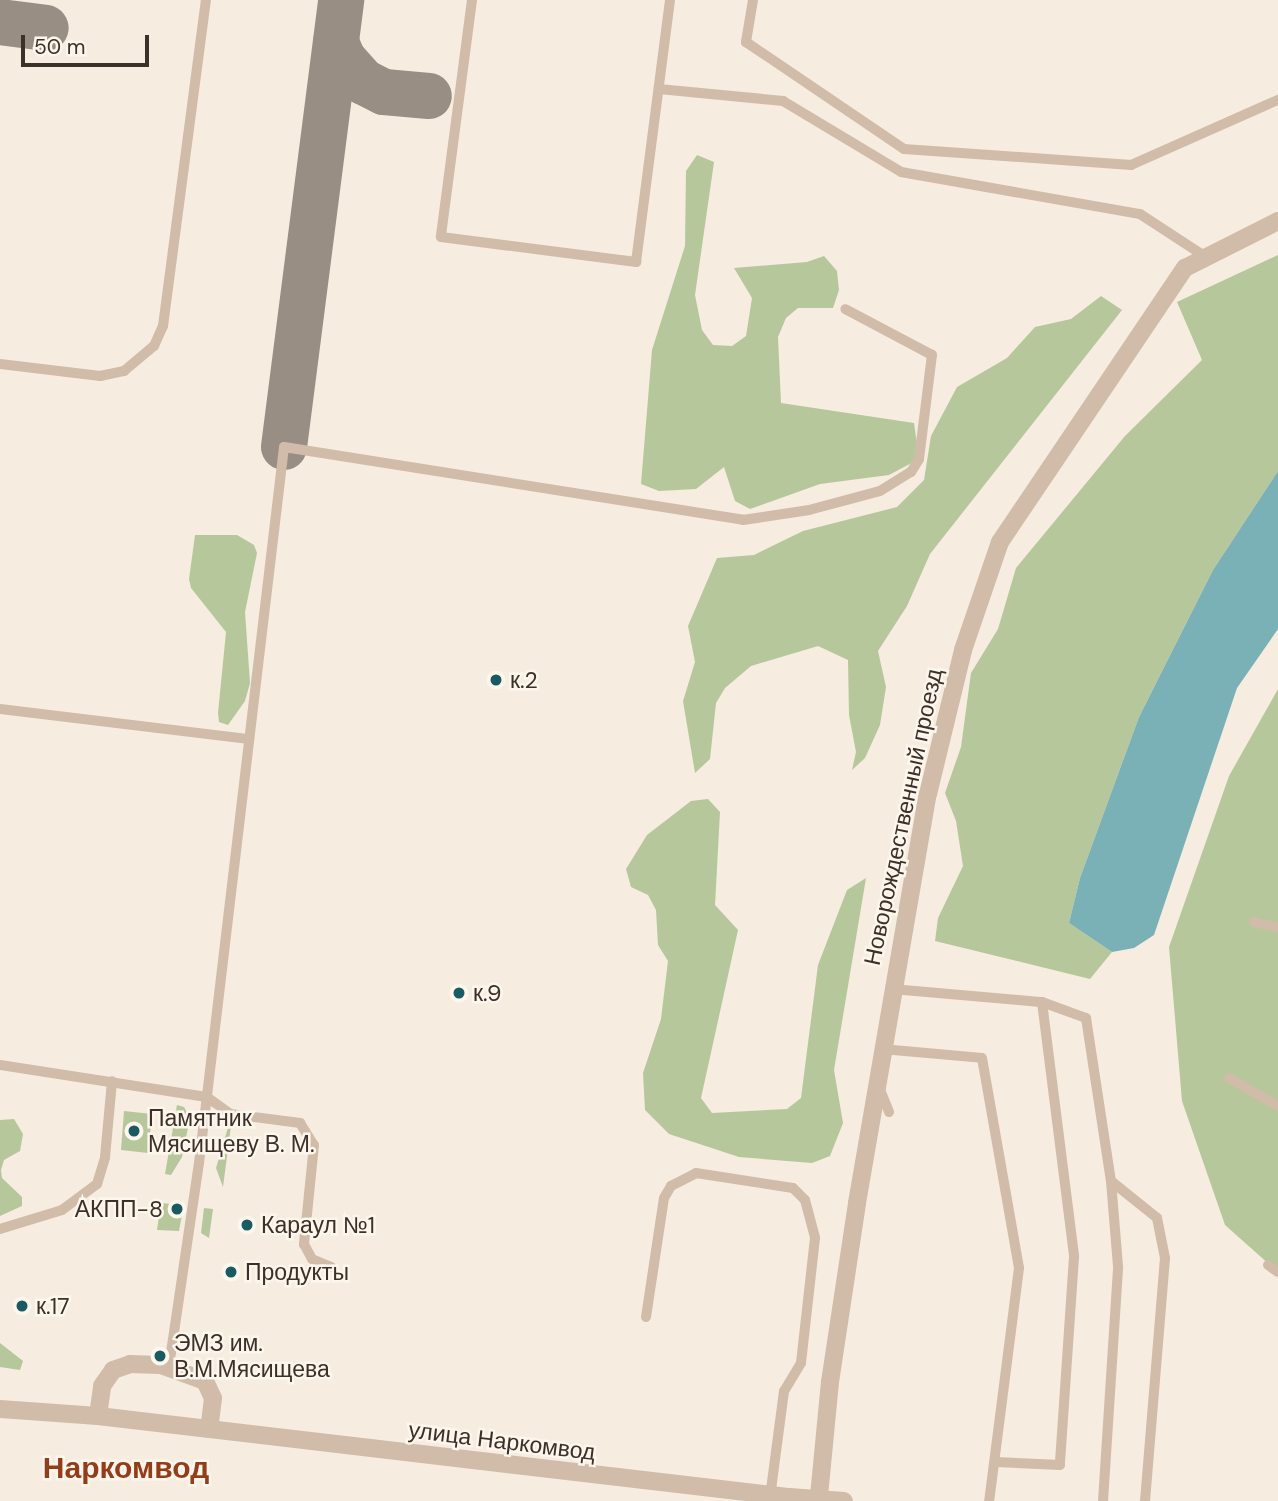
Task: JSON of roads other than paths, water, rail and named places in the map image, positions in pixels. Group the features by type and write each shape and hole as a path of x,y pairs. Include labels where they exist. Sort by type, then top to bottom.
{"street":[{"name":"Новорождественный проезд","path":"833,1495 830,1382 892,989 931,781 963,650 1000,542 1185,268 1278,221"},
{"path":"98,1416 102,1386 113,1370 130,1364 169,1366 205,1381 214,1398 209,1429"},
{"name":"улица Наркомвод","path":"0,1409 98,1416 776,1499 833,1495"}],"lane":[{"path":"0,365 100,376 124,371 154,346 163,326 206,0"},
{"path":"472,0 441,237 636,262 670,0"},
{"path":"753,0 746,42 904,149 1131,165 1278,100"},
{"path":"659,89 783,101 901,172 1140,214 1206,257"},
{"path":"169,1366 207,1097 284,447 743,520 809,510 880,491 911,472 919,459 932,355 845,309"},
{"path":"0,709 249,739"},
{"path":"1254,922 1278,928"},
{"path":"892,989 1042,1002 1086,1018 1111,1181 1118,1266 1103,1501"},
{"path":"996,1462 1060,1465 1074,1257 1042,1002"},
{"path":"882,1049 982,1058 1019,1268 989,1501"},
{"path":"0,1065 207,1097 230,1114 292,1121 309,1132 314,1145 304,1244 312,1259 331,1267"},
{"path":"1229,1078 1278,1106"},
{"path":"0,1229 62,1210 97,1185 105,1157 112,1081"},
{"path":"877,1081 889,1112"},
{"path":"646,1317 664,1198 671,1186 696,1173 793,1188 805,1200 815,1238 801,1363 783,1391 776,1499"},
{"path":"1111,1181 1157,1218 1165,1258 1145,1501"},
{"path":"1268,1265 1278,1272"}],"water":[{"path":"1278,471 1278,629 1237,688 1154,935 1134,948 1112,952 1069,923 1080,878 1139,717 1213,570"}],"place":[{"name":"к.2","path":"496,680"},
{"name":"к.9","path":"459,993"},
{"name":"Памятник Мясищеву В. М.","path":"134,1131"},
{"name":"АКПП-8","path":"177,1209"},
{"name":"Караул №1","path":"247,1225"},
{"name":"Продукты","path":"231,1272"},
{"name":"к.17","path":"22,1306"},
{"name":"ЭМЗ им. В.М.Мясищева","path":"160,1356"}],"district":[{"name":"Наркомвод","path":"126,1468"}]}
